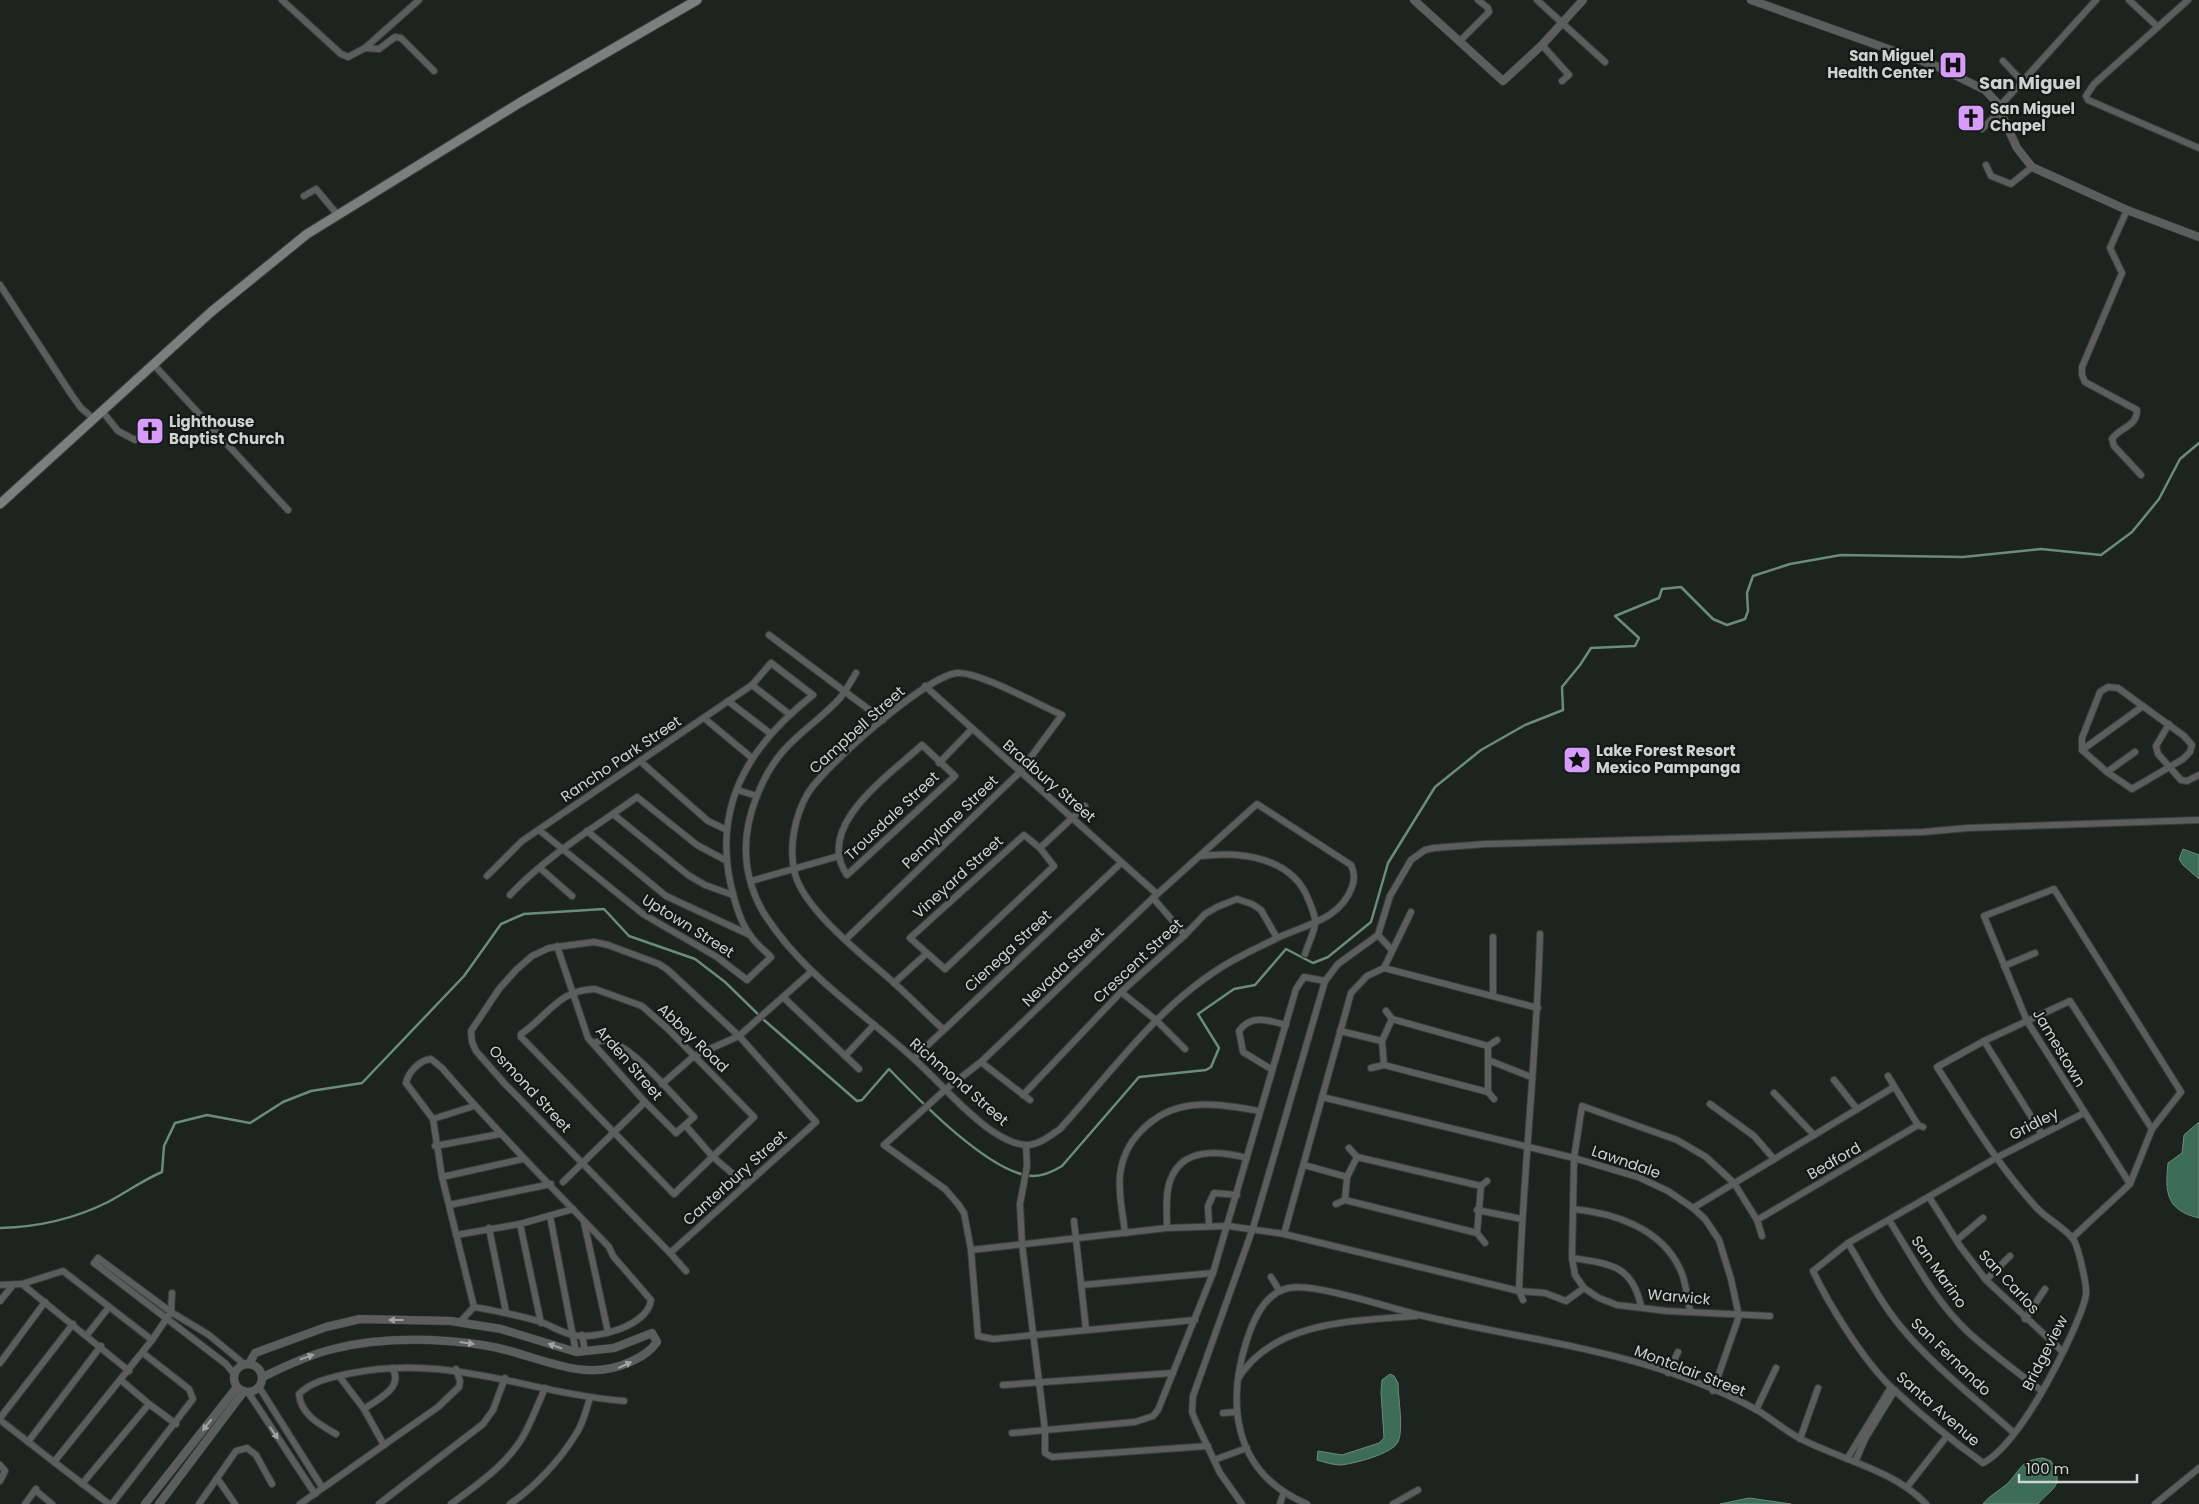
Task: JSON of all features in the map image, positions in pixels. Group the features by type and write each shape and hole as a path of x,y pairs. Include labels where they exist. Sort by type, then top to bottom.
{"main road":[{"path":"0,504 211,312 307,234 521,102 697,0"}],"street":[{"path":"282,0 341,54 348,57 365,48 419,0"},
{"path":"1414,0 1503,81 1542,45 1583,0"},
{"path":"1460,40 1489,12 1488,8 1478,0"},
{"path":"1537,0 1605,62"},
{"path":"1751,0 1936,66 1985,90 2000,108 2017,148 2032,167 2127,210 2199,237"},
{"path":"1982,129 2022,81 2096,0"},
{"path":"2129,0 2158,27"},
{"path":"2188,0 2094,84 2086,96 2088,100 2199,148"},
{"path":"365,48 379,49 395,36 402,38 434,71"},
{"path":"1542,45 1569,75 1562,81"},
{"path":"2003,61 2022,81"},
{"path":"1986,165 1991,176 2008,184 2014,183 2032,167"},
{"path":"304,196 316,190 337,214"},
{"path":"2127,210 2110,248 2122,273 2082,367 2082,375 2086,382 2137,410 2137,416 2133,423 2116,433 2112,439 2114,446 2141,476"},
{"path":"0,285 71,394 81,408 94,419"},
{"path":"154,365 288,510"},
{"path":"102,411 123,435 135,440 144,434"},
{"path":"770,635 884,720"},
{"name":"Rancho Park Street","path":"487,876 522,841 752,685 771,664 813,694"},
{"name":"Richmond Street","path":"856,673 845,692 783,751 757,796 751,812 746,839 746,852 756,899 766,918 788,948 811,972 914,1058 992,1131 1008,1140 1026,1145"},
{"name":"Campbell Street","path":"943,1029 845,940 807,897 795,870 793,842 800,813 809,791 830,768 925,686 954,674 963,673 1062,715"},
{"path":"752,685 789,714"},
{"name":"Bradbury Street","path":"925,686 1121,863 1155,896 1186,935"},
{"path":"2108,687 2118,688 2169,724 2192,745 2190,752 2132,789 2106,772 2082,750 2082,738 2100,692 2108,687"},
{"name":"Uptown Street","path":"539,830 657,925 696,944 747,980 771,957 750,935 733,894 726,860 730,807 752,758 770,734 789,714 813,694"},
{"path":"728,701 770,734"},
{"path":"2082,750 2143,706"},
{"name":"Pennylane Street","path":"845,940 1020,773 1062,715"},
{"path":"704,718 752,758"},
{"path":"2169,724 2156,746 2158,754 2181,780 2187,781 2199,775"},
{"path":"751,881 839,856 840,834 844,823 860,803 922,745 939,763 972,729"},
{"path":"2106,772 2135,752"},
{"path":"640,761 708,821 727,830"},
{"name":"Trousdale Street","path":"839,856 847,875 955,776 939,763"},
{"path":"737,790 757,796"},
{"path":"510,895 562,849 637,797 697,845 726,860"},
{"name":"Nevada Street","path":"971,1250 964,1213 958,1204 932,1179 884,1145 946,1089 981,1062 1155,896 1257,804 1351,865 1355,879 1345,901 1329,917 1315,923"},
{"path":"894,983 926,954 945,969 1054,866 1040,848 1085,806"},
{"path":"613,814 688,875 705,885 733,894"},
{"path":"1242,1504 1220,1473 1192,1412 1193,1396 1253,1228 1325,980 1338,964 1378,935 1390,896 1406,866 1425,850 1485,844 1782,837 2199,820"},
{"path":"587,831 666,896 750,935"},
{"name":"Vineyard Street","path":"926,954 910,938 1024,835 1040,848"},
{"path":"1200,856 1244,854 1258,857 1293,876 1303,886 1312,908 1315,923 1305,954"},
{"name":"Cienega Street","path":"914,1058 1121,863"},
{"path":"540,868 572,896"},
{"name":"Jamestown","path":"2130,1184 2027,1021 1984,916 2054,889 2181,1092 2152,1129"},
{"name":"Crescent Street","path":"1023,1095 1121,992 1186,935 1205,914 1226,902 1237,899 1245,900 1261,910 1277,938"},
{"path":"1384,968 1391,949 1412,912"},
{"path":"1208,1446 1052,1457 1045,1453 1045,1430 1022,1244 1020,1204 1027,1166 1026,1145 1047,1138 1060,1129 1156,1020 1178,998 1218,969 1277,938 1315,923"},
{"path":"1523,1300 1519,1291 1522,1218 1531,1077 1538,1008 1540,934"},
{"path":"1378,935 1391,949"},
{"path":"1492,937 1493,995"},
{"name":"Osmond Street","path":"686,1271 505,1084 476,1051 470,1038 471,1031 507,978 532,956 557,946 594,942 608,945 659,964 668,970 739,1036 816,1122"},
{"name":"Arden Street","path":"557,946 585,1032 645,1102 676,1133 685,1125"},
{"path":"2004,966 2035,953"},
{"path":"1284,1234 1351,992 1367,976 1384,968 1538,1008"},
{"path":"662,1084 694,1056 739,1036 811,972"},
{"path":"1012,1433 1135,1422 1153,1416 1163,1403 1173,1372 1213,1273 1293,997 1301,980 1308,976 1325,980"},
{"name":"Abbey Road","path":"596,989 636,1003 668,1029 754,1117 674,1194 521,1037 521,1034 554,1004 572,992 596,989"},
{"path":"1121,992 1156,1020 1185,1049"},
{"path":"783,998 859,1069"},
{"path":"2070,1001 2152,1129 2130,1184 2072,1238 2036,1207 1996,1158 1937,1067 1984,1041 2027,1021 2070,1001"},
{"path":"1386,1011 1392,1019 1488,1046 1497,1040"},
{"path":"1271,1070 1243,1052 1239,1031 1248,1023 1259,1019 1286,1025"},
{"path":"1384,1065 1382,1041 1392,1019"},
{"path":"845,1056 874,1025"},
{"path":"1340,1031 1382,1041"},
{"path":"593,1042 604,1041 618,1044 662,1084 694,1118 685,1125 714,1157 746,1185"},
{"path":"1984,1041 2042,1134"},
{"path":"1488,1046 1488,1092"},
{"path":"426,1060 437,1062 474,1106 523,1159 551,1184 609,1247 614,1256 651,1300 648,1309 633,1322 592,1336 573,1335 506,1312 474,1307 442,1177 433,1119 406,1083 409,1074 426,1060"},
{"path":"1488,1060 1531,1077"},
{"path":"981,1062 1030,1100"},
{"path":"1370,1068 1384,1065 1488,1092 1494,1099"},
{"path":"1693,1208 1894,1086 1888,1076"},
{"path":"1834,1080 1857,1109"},
{"name":"Bedford","path":"1757,1220 1921,1126 1894,1086"},
{"path":"1774,1093 1814,1135"},
{"name":"Lawndale","path":"1322,1097 1574,1158 1638,1176 1668,1191 1693,1208 1705,1219 1719,1240 1731,1279 1739,1316"},
{"path":"563,1182 612,1132 645,1102"},
{"path":"1125,1233 1120,1187 1122,1166 1128,1146 1147,1124 1159,1114 1183,1106 1209,1104 1260,1110"},
{"path":"1710,1104 1754,1136 1774,1159"},
{"path":"433,1119 474,1106"},
{"path":"1195,1320 1086,1329 1034,1336 993,1339 978,1336 971,1250 1167,1228 1228,1226 1253,1228 1519,1291 1545,1293 1566,1301 1586,1290 1576,1275 1572,1258 1574,1158 1582,1106 1677,1140 1706,1157 1734,1183 1757,1220 1762,1236"},
{"name":"Gridley","path":"1813,1271 1848,1243 1996,1158 2084,1113"},
{"name":"Canterbury Street","path":"670,1253 816,1122"},
{"path":"436,1146 500,1134"},
{"path":"1349,1148 1357,1156 1481,1186"},
{"path":"1167,1228 1170,1181 1180,1165 1198,1153 1224,1152 1247,1158"},
{"path":"1345,1200 1347,1176 1357,1156"},
{"path":"442,1177 523,1159"},
{"path":"1304,1165 1347,1176"},
{"path":"1477,1233 1477,1210 1481,1186 1487,1181"},
{"path":"450,1205 551,1184"},
{"path":"1209,1226 1208,1206 1214,1193 1237,1195"},
{"name":"San Carlos","path":"1930,1196 1957,1240 1986,1280 2025,1319 2063,1352"},
{"path":"1336,1204 1345,1200 1477,1233 1485,1243"},
{"path":"456,1235 520,1224 573,1208"},
{"path":"1572,1209 1593,1211 1618,1218 1653,1235 1673,1256 1681,1270 1690,1310"},
{"path":"1477,1210 1522,1218"},
{"path":"550,1216 576,1352"},
{"path":"1957,1240 1983,1218"},
{"path":"584,1220 608,1332"},
{"name":"San Marino","path":"1889,1220 1927,1283 1955,1318 1967,1331 2042,1391"},
{"path":"1074,1221 1086,1329"},
{"path":"520,1224 541,1323"},
{"path":"489,1228 506,1312"},
{"name":"Bridgeview","path":"1983,1464 1991,1459 2013,1432 2042,1391 2063,1352 2086,1293 2077,1245 2072,1238"},
{"name":"San Fernando","path":"1848,1243 1890,1312 1902,1328 1928,1355 2013,1432"},
{"path":"1986,1280 2010,1256"},
{"path":"1572,1258 1605,1265 1629,1275 1637,1290 1641,1306"},
{"path":"315,1494 226,1364 166,1319 96,1261 171,1312 209,1334 247,1364 260,1369 262,1377 259,1387 322,1487"},
{"path":"0,1285 22,1284 63,1271 152,1340"},
{"name":"Santa Avenue","path":"1813,1271 1849,1334 1893,1389 1947,1436 1983,1464"},
{"path":"1082,1285 1213,1273"},
{"path":"1271,1277 1278,1290 1258,1312 1246,1343 1236,1383 1236,1412 1247,1448 1263,1473 1284,1492 1306,1504"},
{"path":"0,1301 13,1284"},
{"path":"22,1284 101,1346 129,1371"},
{"name":"Montclair Street","path":"1278,1290 1292,1287 1312,1289 1422,1316 1557,1343 1648,1366 1714,1391 1756,1410 1800,1439 1855,1462 1907,1487 1926,1504"},
{"path":"2025,1319 2045,1289"},
{"name":"Warwick","path":"1586,1290 1616,1305 1667,1310 1690,1310 1739,1316 1770,1316"},
{"path":"54,1462 143,1353 171,1312 172,1293"},
{"path":"0,1363 45,1302"},
{"path":"87,1335 109,1307"},
{"path":"234,1375 238,1368 247,1364 255,1353 326,1327 360,1319 460,1322 474,1307"},
{"name":"Montclair Street","path":"1236,1383 1255,1358 1279,1343 1309,1329 1342,1322 1422,1316"},
{"path":"1714,1391 1739,1316"},
{"path":"262,1377 301,1359 333,1348 368,1343 407,1340 463,1342 529,1356 572,1370 590,1371 616,1369 643,1356 657,1342 652,1333 614,1348 576,1352 501,1329 452,1321"},
{"path":"73,1324 0,1419 82,1484 111,1504 192,1404 193,1396 189,1389 143,1353"},
{"path":"582,1336 585,1351"},
{"path":"28,1442 101,1346"},
{"path":"1668,1373 1678,1352"},
{"path":"336,1434 310,1418 300,1400 299,1394 316,1382 367,1370 420,1366 456,1369 505,1378 590,1398 624,1401"},
{"path":"364,1409 390,1390 396,1382 396,1374 392,1368"},
{"path":"1756,1410 1776,1368"},
{"path":"300,1504 438,1407 459,1387 460,1381 456,1369"},
{"path":"1003,1385 1173,1372"},
{"path":"339,1376 364,1409 384,1445"},
{"path":"379,1504 483,1424 493,1410 505,1378"},
{"path":"122,1381 176,1424"},
{"path":"144,1504 243,1390 259,1387"},
{"path":"451,1504 485,1479 514,1448 526,1433 545,1388"},
{"path":"1800,1439 1818,1388"},
{"path":"1847,1459 1893,1389"},
{"path":"1855,1462 1865,1438 1893,1389"},
{"path":"159,1504 243,1390"},
{"path":"510,1504 523,1496 539,1480 577,1434 590,1398"},
{"path":"82,1484 149,1404"},
{"path":"1223,1413 1236,1412"},
{"path":"1907,1487 1947,1436"},
{"path":"199,1504 236,1452 247,1448 256,1455 272,1484"},
{"path":"1214,1460 1247,1448"},
{"path":"0,1465 5,1471 0,1481"},
{"path":"2155,1504 2199,1468"},
{"path":"217,1478 235,1504"},
{"path":"26,1503 35,1490 52,1504"},
{"path":"1394,1504 1418,1490"},
{"path":"1280,1504 1284,1492"}],"shaded area":[{"path":"2183,849 2199,855 2199,879 2179,859"},
{"path":"2199,1122 2199,1218 2188,1215 2174,1205 2170,1199 2167,1183 2168,1163 2182,1153 2184,1135"},
{"path":"1390,1374 1394,1376 1398,1383 1401,1429 1398,1442 1388,1451 1372,1458 1346,1464 1340,1465 1317,1460 1318,1451 1342,1455 1379,1443 1384,1438 1382,1380"},
{"path":"2043,1458 2051,1461 2057,1476 2057,1482 2038,1504 1983,1504 2007,1484 2025,1463"},
{"path":"1749,1498 1791,1504 1720,1504"}],"waterway":[{"path":"0,1228 42,1224 82,1213 108,1202 162,1172 164,1146 175,1123 207,1115 250,1123 283,1102 311,1091 362,1083 464,976 501,924 524,914 604,909 629,936 695,959 725,982 764,1020 857,1101 862,1100 889,1069 936,1116 977,1150 1016,1172 1033,1176 1048,1173 1062,1166 1139,1077 1206,1070 1211,1067 1219,1048 1198,1014 1234,989 1255,985 1286,949 1313,963 1328,957 1371,922 1388,863 1435,787 1481,750 1525,725 1563,710 1562,687 1591,648 1635,646 1639,638 1615,616 1659,598 1662,589 1681,587 1713,619 1727,625 1745,619 1748,611 1747,593 1753,576 1790,564 1841,555 1963,557 2041,549 2101,555 2132,532 2159,499 2180,459 2199,443"}],"place":[{"name":"San Miguel Health Center","path":"1953,65"},
{"name":"San Miguel Chapel","path":"1971,118"},
{"name":"Lighthouse Baptist Church","path":"150,431"},
{"name":"Lake Forest Resort Mexico Pampanga","path":"1577,760"}],"district":[{"name":"San Miguel","path":"2030,83"}]}
